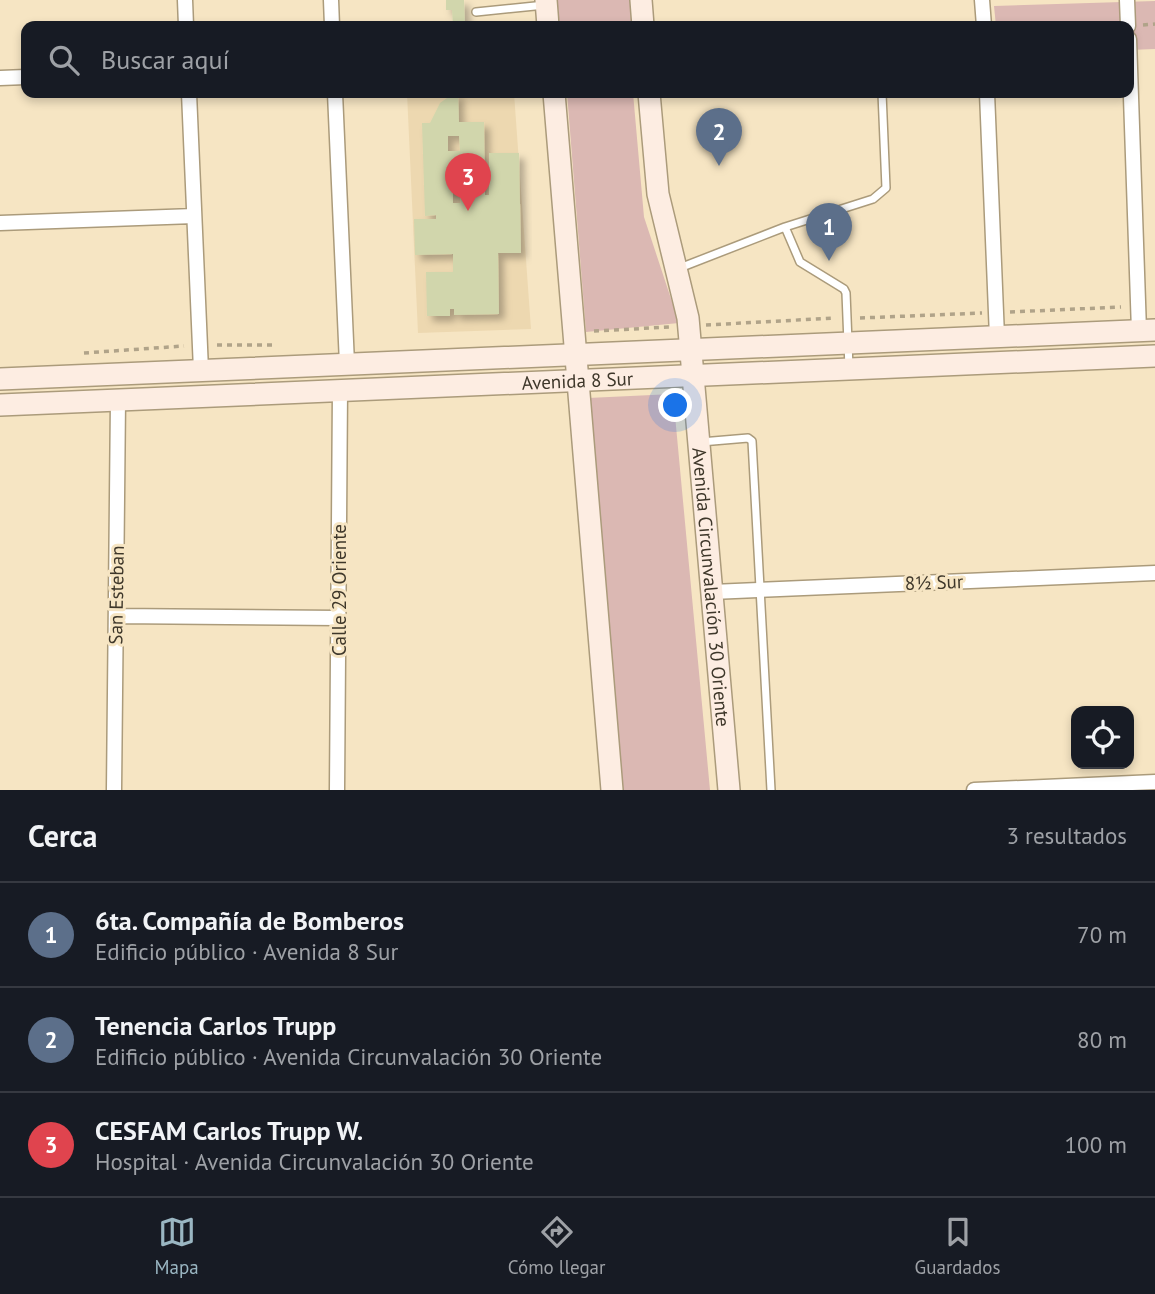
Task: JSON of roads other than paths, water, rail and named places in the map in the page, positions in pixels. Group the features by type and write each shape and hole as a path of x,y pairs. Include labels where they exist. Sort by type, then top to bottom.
{"main road":[{"path":"641,0 643,21"},
{"path":"546,2 548,21"},
{"path":"554,98 612,790"},
{"name":"Avenida Circunvalación 30 Oriente","path":"649,98 658,194 684,296 691,350 729,790"},
{"name":"Avenida 8 Sur","path":"0,379 1147,330"},
{"name":"Avenida 8 Sur","path":"0,405 1155,356"}],"street":[{"path":"185,0 186,21"},
{"path":"331,0 332,21"},
{"path":"982,0 984,21"},
{"path":"1127,0 1128,21"},
{"path":"0,78 21,76"},
{"path":"189,98 201,370"},
{"path":"335,98 347,364"},
{"path":"987,98 998,337"},
{"path":"1133,98 1147,330"},
{"path":"0,223 194,216"},
{"name":"Calle 29 Oriente","path":"337,790 340,390"},
{"name":"San Esteban","path":"114,790 118,400"},
{"name":"8½ Sur","path":"712,592 1155,573"},
{"path":"116,616 338,618"},
{"path":"974,790 1155,782"}],"lane":[{"path":"476,12 546,2"},
{"path":"677,270 785,227 873,199 886,188 882,98"},
{"path":"785,227 800,261 844,289 849,368"},
{"path":"699,443 747,438 752,441 771,790"}],"place":[{"name":"Tenencia Carlos Trupp","path":"719,166"},
{"name":"CESFAM Carlos Trupp W.","path":"468,211"},
{"name":"6ta. Compañía de Bomberos","path":"829,261"}]}
